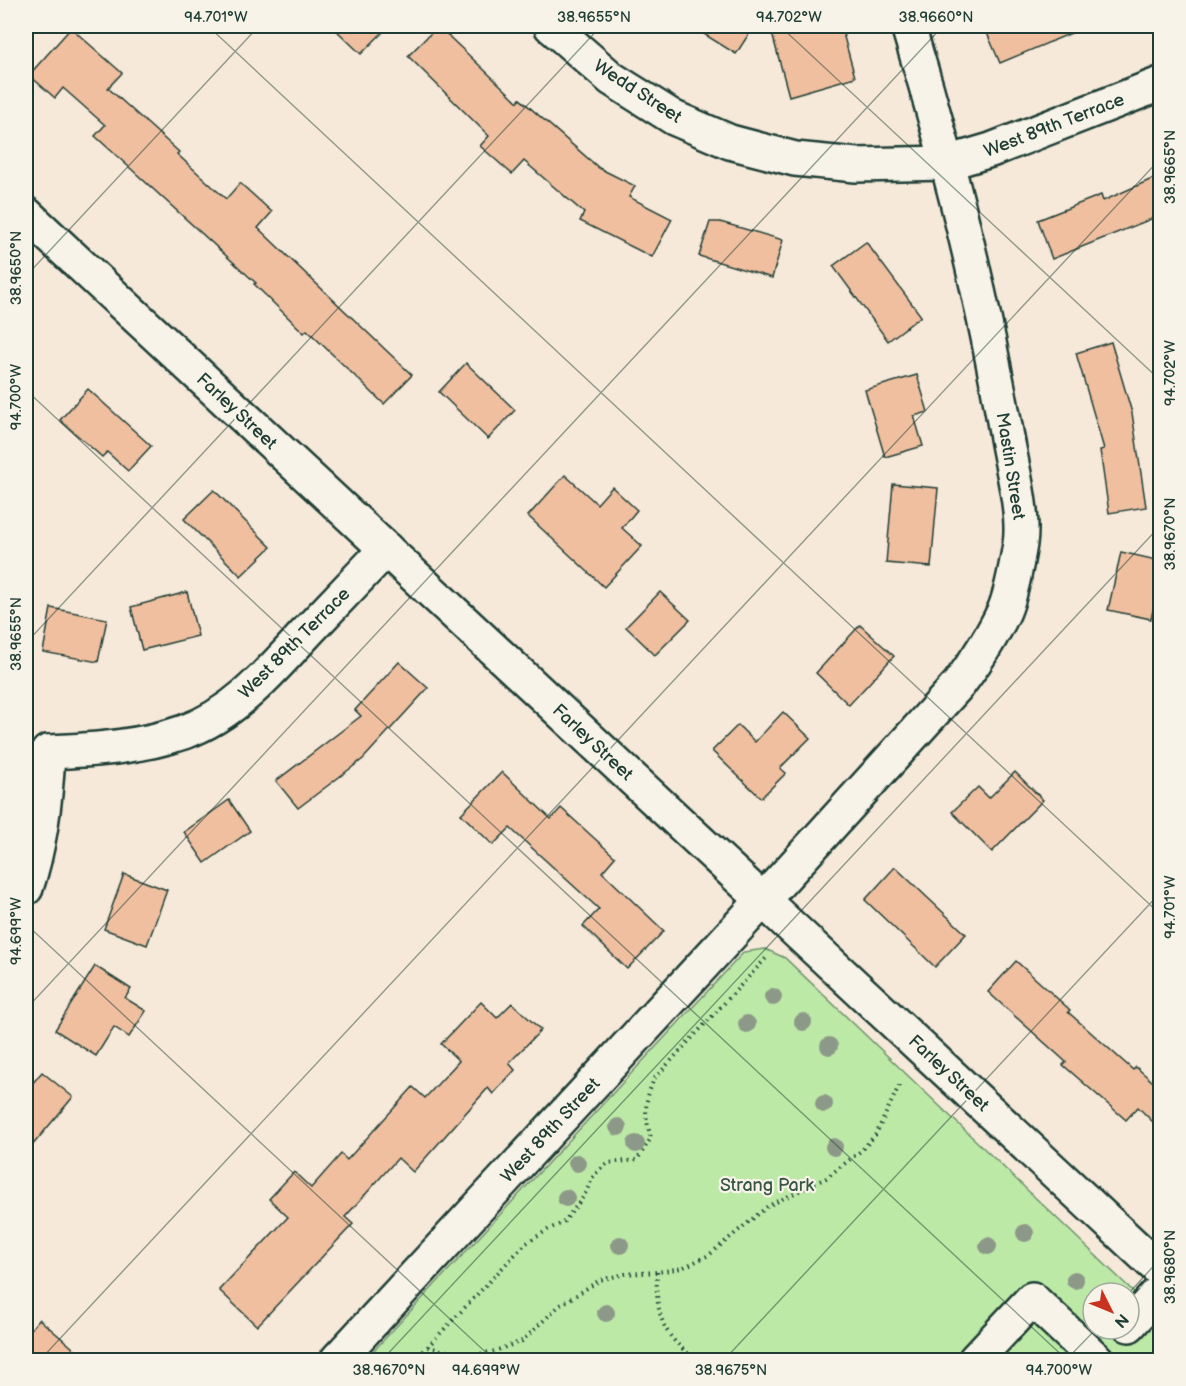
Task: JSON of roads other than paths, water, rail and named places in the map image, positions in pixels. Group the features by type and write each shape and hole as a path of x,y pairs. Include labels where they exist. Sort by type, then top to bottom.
{"street":[{"name":"Wedd Street","path":"551,26 612,79 674,118 730,142 795,159 856,165 947,163"},
{"name":"Mastin Street","path":"763,900 959,684 978,658 1005,609 1021,542 1020,511 994,367 963,223 931,99 908,26"},
{"name":"West 89th Terrace","path":"947,163 991,150 1161,84"},
{"name":"Farley Street","path":"26,214 1161,1270"},
{"name":"West 89th Terrace","path":"26,888 33,867 46,799 37,746 100,749 157,740 186,731 229,708 262,680 386,549"},
{"name":"West 89th Street","path":"336,1360 763,900"},
{"path":"1141,1312 1161,1290"},
{"path":"975,1360 1032,1299 1096,1360 1114,1341"}],"park label":[{"name":"Strang Park","path":"767,1185"}]}
